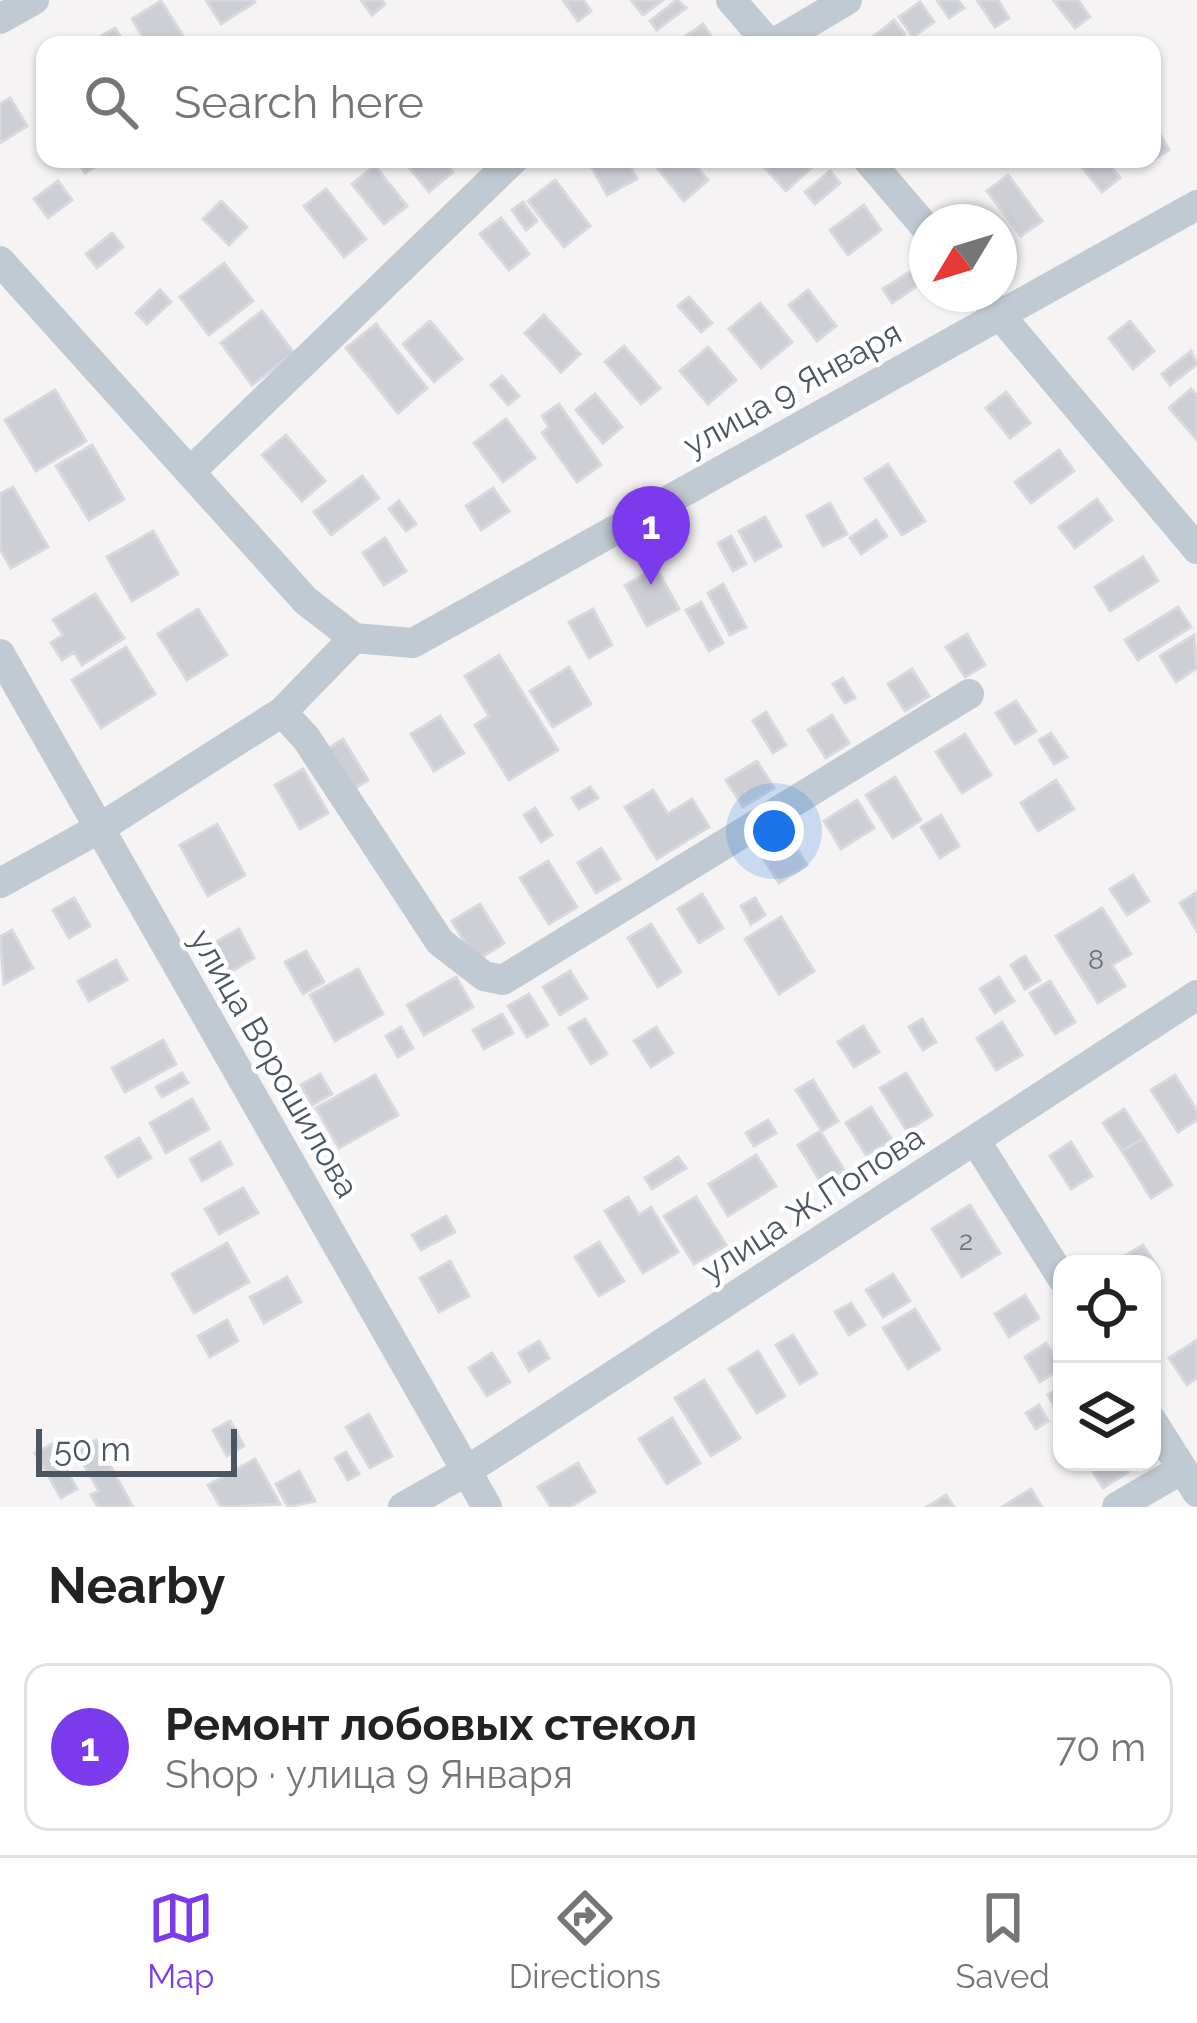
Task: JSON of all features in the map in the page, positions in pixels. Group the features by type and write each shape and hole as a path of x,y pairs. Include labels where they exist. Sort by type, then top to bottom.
{"street":[{"path":"0,19 34,0"},
{"path":"731,0 763,36"},
{"path":"786,36 847,0"},
{"path":"191,471 505,168"},
{"path":"875,168 909,208"},
{"name":"улица 9 Января","path":"1017,291 1197,205"},
{"path":"0,261 306,601 354,638 282,712 100,828 0,883"},
{"name":"улица 9 Января","path":"354,638 413,643 976,312"},
{"path":"997,312 1197,549"},
{"name":"улица Ворошилова","path":"0,654 487,1507"},
{"path":"282,712 306,739 440,942 484,976 503,980 969,694"},
{"name":"улица Ж.Попова","path":"403,1507 465,1472 1197,995"},
{"path":"975,1140 1053,1264"},
{"path":"1118,1507 1190,1481 1161,1435"}],"building":[{"path":"206,0 254,0 255,2 221,24"},
{"path":"361,0 382,0 385,4 372,15"},
{"path":"563,0 583,0 591,11 578,21"},
{"path":"631,0 663,0 643,15"},
{"path":"677,0 686,8 657,30 650,21"},
{"path":"937,0 958,0 964,8 949,18"},
{"path":"977,0 998,0 1009,18 995,27"},
{"path":"1053,0 1078,0 1090,17 1075,28"},
{"path":"161,1 183,36 142,36 132,19"},
{"path":"920,2 934,22 912,36 899,17"},
{"path":"894,20 905,34 902,36 874,36"},
{"path":"703,24 711,36 686,36"},
{"path":"10,98 27,126 0,143 0,104"},
{"path":"377,168 407,206 384,224 352,184"},
{"path":"409,168 450,168 453,172 429,192"},
{"path":"592,168 631,168 637,179 607,195"},
{"path":"698,168 708,180 684,201 658,169"},
{"path":"765,168 811,168 786,191"},
{"path":"1082,168 1112,168 1120,178 1102,192"},
{"path":"830,171 840,183 815,204 805,192"},
{"path":"1008,175 1042,221 1021,236 1017,204 997,204 987,191"},
{"path":"555,180 590,226 564,247 528,201"},
{"path":"58,181 72,200 48,218 34,199"},
{"path":"326,189 366,239 344,257 304,206"},
{"path":"221,201 247,227 229,245 203,219"},
{"path":"523,202 537,221 526,230 512,210"},
{"path":"864,205 881,230 848,255 830,230"},
{"path":"501,218 529,254 509,270 480,234"},
{"path":"112,233 123,247 97,268 86,254"},
{"path":"224,263 253,301 209,335 180,297"},
{"path":"909,272 909,291 892,303 883,289"},
{"path":"160,290 171,302 147,324 136,313"},
{"path":"808,290 836,326 817,341 789,305"},
{"path":"689,297 712,323 701,332 678,306"},
{"path":"760,303 792,342 761,368 729,329"},
{"path":"262,311 294,353 252,385 221,343"},
{"path":"544,315 580,354 561,372 525,333"},
{"path":"430,321 462,359 434,382 403,344"},
{"path":"1130,321 1154,351 1133,369 1109,338"},
{"path":"376,324 427,388 398,413 346,348"},
{"path":"624,346 660,388 641,404 605,362"},
{"path":"708,347 736,380 708,404 680,371"},
{"path":"1191,351 1197,364 1170,385 1162,374"},
{"path":"502,376 519,396 508,405 491,385"},
{"path":"1191,389 1197,396 1197,440 1169,408"},
{"path":"55,390 86,441 36,471 5,420"},
{"path":"1006,392 1030,423 1010,438 986,408"},
{"path":"595,394 622,427 603,443 576,410"},
{"path":"559,404 601,465 577,482 542,433 549,427 542,416"},
{"path":"506,419 535,458 503,482 474,443"},
{"path":"286,435 325,481 302,501 262,455"},
{"path":"92,445 124,499 89,520 56,466"},
{"path":"1059,450 1074,471 1031,503 1015,482"},
{"path":"888,464 925,521 902,535 865,479"},
{"path":"362,476 379,498 331,535 314,512"},
{"path":"13,487 48,547 11,568 0,549 0,494"},
{"path":"493,488 509,511 481,530 466,506"},
{"path":"1097,499 1112,520 1075,548 1059,527"},
{"path":"399,501 416,524 406,531 389,509"},
{"path":"830,503 847,534 823,546 807,516"},
{"path":"765,517 781,546 755,561 739,531"},
{"path":"876,520 887,536 861,554 850,538"},
{"path":"153,531 178,574 132,601 107,557"},
{"path":"731,536 746,564 733,571 718,543"},
{"path":"385,538 406,571 384,585 363,553"},
{"path":"1143,557 1158,581 1110,611 1095,587"},
{"path":"656,568 679,609 647,626 625,585"},
{"path":"723,584 746,627 730,635 708,593"},
{"path":"95,594 124,638 82,665 74,652 62,660 51,643 63,635 53,620"},
{"path":"701,602 723,643 709,651 686,610"},
{"path":"1178,607 1191,627 1138,660 1125,640"},
{"path":"198,609 227,655 187,680 158,634"},
{"path":"593,609 612,645 589,658 569,622"},
{"path":"967,634 985,665 965,677 946,647"},
{"path":"1194,635 1197,668 1176,682 1160,656"},
{"path":"126,647 155,694 101,728 72,680"},
{"path":"499,655 558,750 509,780 475,725 489,716 465,676"},
{"path":"569,667 591,704 553,727 530,691"},
{"path":"912,669 929,696 905,711 888,684"},
{"path":"843,678 855,698 845,703 833,684"},
{"path":"1016,701 1036,731 1015,744 996,713"},
{"path":"766,712 786,745 773,753 753,721"},
{"path":"832,715 849,743 826,758 808,730"},
{"path":"440,716 464,753 434,771 411,734"},
{"path":"1051,733 1067,757 1054,764 1039,740"},
{"path":"965,734 991,775 962,793 936,752"},
{"path":"343,739 368,780 351,791 326,750"},
{"path":"757,761 774,788 743,807 726,780"},
{"path":"303,769 328,813 300,829 275,785"},
{"path":"895,777 921,820 893,838 866,795"},
{"path":"1056,780 1074,809 1038,831 1021,803"},
{"path":"590,787 598,798 579,809 572,798"},
{"path":"653,790 668,814 692,799 709,827 657,859 625,807"},
{"path":"857,800 874,828 841,849 824,821"},
{"path":"535,808 552,835 541,842 524,815"},
{"path":"941,815 959,846 940,858 921,827"},
{"path":"217,824 245,875 208,896 180,845"},
{"path":"792,840 807,865 779,883 763,858"},
{"path":"601,848 620,879 596,893 578,863"},
{"path":"548,861 577,907 549,924 520,878"},
{"path":"1133,875 1149,901 1127,915 1110,889"},
{"path":"1197,892 1197,931 1180,903"},
{"path":"702,894 723,928 699,943 678,909"},
{"path":"74,898 90,926 69,938 53,910"},
{"path":"755,898 765,915 751,924 741,906"},
{"path":"480,904 504,943 476,961 452,921"},
{"path":"1102,908 1131,954 1112,965 1125,986 1098,1003 1056,936"},
{"path":"781,917 814,971 779,994 745,939"},
{"path":"651,924 681,972 658,987 628,938"},
{"path":"239,929 254,958 225,975 208,946"},
{"path":"12,930 33,968 4,984 0,937"},
{"path":"306,951 324,982 303,994 285,962"},
{"path":"1025,956 1040,980 1025,989 1011,965"},
{"path":"116,960 127,980 89,1001 78,981"},
{"path":"358,969 383,1014 335,1041 310,995"},
{"path":"570,971 587,998 560,1015 543,987"},
{"path":"456,977 473,1007 424,1035 407,1005"},
{"path":"999,977 1014,1001 995,1013 980,989"},
{"path":"1050,981 1075,1022 1055,1034 1030,993"},
{"path":"529,994 548,1025 527,1037 508,1006"},
{"path":"502,1014 513,1033 484,1049 473,1030"},
{"path":"585,1019 607,1054 591,1064 569,1028"},
{"path":"922,1019 936,1042 923,1050 909,1027"},
{"path":"1002,1022 1022,1055 996,1070 977,1038"},
{"path":"863,1026 879,1052 854,1067 838,1042"},
{"path":"401,1027 413,1048 398,1057 386,1036"},
{"path":"656,1027 673,1053 651,1067 634,1041"},
{"path":"163,1040 176,1064 125,1092 112,1068"},
{"path":"182,1073 188,1083 162,1097 156,1087"},
{"path":"906,1073 932,1115 907,1131 880,1088"},
{"path":"320,1074 332,1094 312,1105 301,1085"},
{"path":"375,1075 398,1115 339,1148 316,1108"},
{"path":"1175,1075 1197,1111 1197,1120 1178,1132 1151,1090"},
{"path":"813,1080 838,1121 822,1131 796,1090"},
{"path":"192,1099 209,1129 166,1153 150,1123"},
{"path":"871,1107 892,1140 866,1155 846,1123"},
{"path":"1124,1109 1143,1138 1122,1151 1103,1123"},
{"path":"768,1120 776,1133 754,1146 746,1133"},
{"path":"820,1131 844,1170 822,1184 798,1145"},
{"path":"139,1138 151,1158 118,1177 106,1157"},
{"path":"1143,1138 1172,1185 1151,1198 1122,1151"},
{"path":"220,1142 232,1164 202,1181 190,1159"},
{"path":"1071,1142 1092,1176 1071,1189 1050,1156"},
{"path":"756,1155 776,1186 728,1216 709,1184"},
{"path":"678,1157 686,1168 652,1189 645,1178"},
{"path":"243,1188 258,1213 219,1234 205,1209"},
{"path":"628,1197 639,1215 651,1207 678,1252 643,1273 605,1211"},
{"path":"696,1197 726,1245 694,1264 664,1216"},
{"path":"970,1205 1000,1253 962,1277 932,1229"},
{"path":"446,1216 455,1232 421,1250 412,1235"},
{"path":"599,1242 624,1281 599,1296 575,1257"},
{"path":"227,1243 249,1282 194,1313 172,1274"},
{"path":"1143,1245 1150,1255 1126,1255"},
{"path":"450,1261 469,1296 439,1312 420,1278"},
{"path":"893,1274 910,1301 883,1317 866,1290"},
{"path":"287,1277 301,1302 264,1323 250,1297"},
{"path":"1025,1295 1039,1318 1009,1337 995,1314"},
{"path":"851,1303 865,1325 849,1335 835,1312"},
{"path":"915,1309 940,1349 908,1369 883,1328"},
{"path":"227,1320 238,1341 210,1357 198,1336"},
{"path":"793,1335 817,1374 800,1384 776,1345"},
{"path":"1197,1340 1197,1378 1187,1385 1169,1358"},
{"path":"539,1341 549,1358 529,1371 519,1353"},
{"path":"1046,1343 1053,1354 1053,1374 1040,1382 1025,1357"},
{"path":"758,1351 785,1396 757,1413 729,1369"},
{"path":"492,1353 510,1382 487,1396 469,1368"},
{"path":"704,1380 740,1438 711,1456 675,1398"},
{"path":"1039,1405 1048,1421 1036,1429 1026,1413"},
{"path":"369,1414 392,1456 370,1468 346,1427"},
{"path":"672,1418 700,1463 667,1484 639,1439"},
{"path":"230,1421 244,1446 227,1456 213,1430"},
{"path":"96,1440 133,1507 98,1507 91,1495 99,1491 76,1451"},
{"path":"52,1444 77,1489 61,1498 35,1453"},
{"path":"346,1452 359,1474 348,1480 335,1458"},
{"path":"255,1459 280,1504 221,1507 208,1485"},
{"path":"578,1463 595,1492 570,1507 551,1507 538,1487"},
{"path":"299,1471 315,1501 288,1507 276,1484"},
{"path":"1093,1471 1127,1471 1128,1472 1103,1488"},
{"path":"1031,1489 1042,1507 1002,1507"},
{"path":"946,1495 954,1507 927,1507"}],"place":[{"name":"Ремонт лобовых стекол","path":"651,585"}]}
